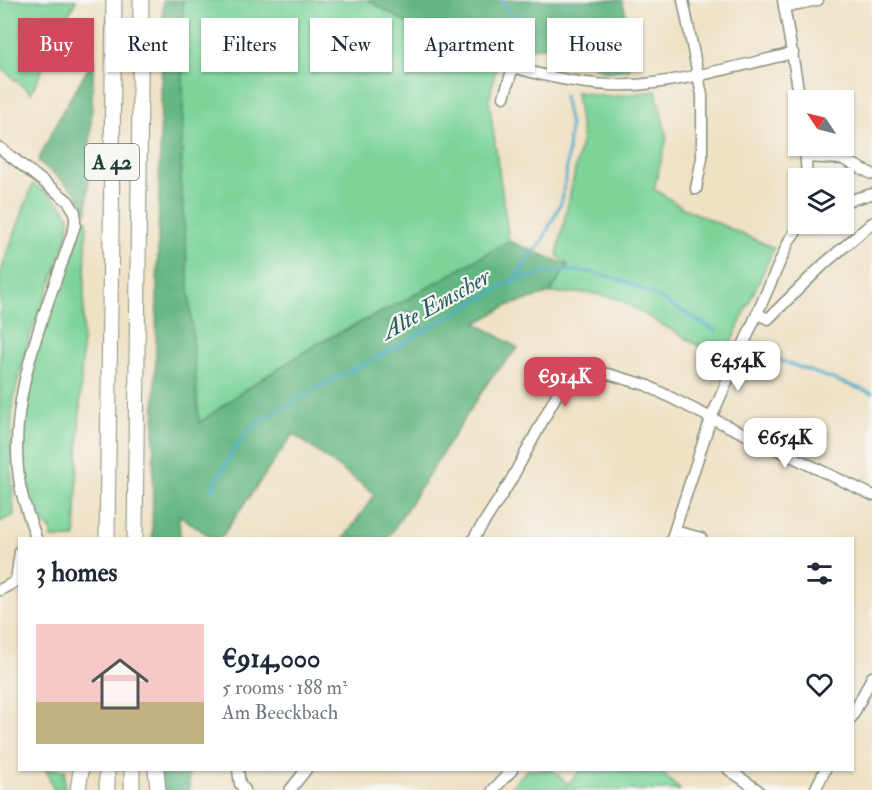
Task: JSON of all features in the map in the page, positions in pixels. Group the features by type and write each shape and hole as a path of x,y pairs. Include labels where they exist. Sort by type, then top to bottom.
{"highway":[{"name":"A 42","path":"107,537 114,0"},
{"name":"A 42","path":"135,537 141,0"},
{"path":"78,790 81,771"},
{"path":"107,771 107,790"},
{"path":"132,771 132,790"},
{"path":"156,771 158,790"}],"street":[{"path":"683,0 702,95 702,158 696,189"},
{"path":"798,90 783,3 818,0"},
{"path":"504,97 513,67 579,82 652,83 793,54"},
{"path":"0,148 68,201 75,212 75,225 34,343 18,419 17,450 21,486 36,537"},
{"path":"806,168 806,158 843,159 872,174"},
{"path":"854,199 872,194"},
{"path":"758,314 768,319 824,264 872,223"},
{"path":"692,537 673,535 711,418 794,234"},
{"path":"475,537 510,482 557,394 567,380 576,374 608,374 646,384 711,418 872,495"},
{"path":"0,590 18,580"},
{"path":"854,713 871,680"},
{"path":"238,771 240,784 245,790"},
{"path":"290,790 305,771"},
{"path":"493,790 511,771"},
{"path":"730,771 758,790"},
{"path":"815,790 824,771"}],"green space":[{"path":"0,0 76,0 67,18 18,18 18,72 41,72 31,93 0,67"},
{"path":"163,0 183,0 183,18 163,18"},
{"path":"183,0 368,0 404,21 404,72 495,72 489,101 509,241 406,300 319,343 246,389 199,423 181,182 183,72 189,72 189,18 183,18"},
{"path":"368,0 622,0 627,18 547,18 547,47 535,48 535,18 404,18 404,21"},
{"path":"86,72 93,72 87,212 75,191 38,161 63,110"},
{"path":"162,72 183,72 181,182 199,423 246,389 319,343 406,300 509,241 568,265 550,293 507,306 476,323 518,348 490,379 389,537 345,537 375,494 293,434 222,537 211,537 179,515 180,537 152,537"},
{"path":"656,91 667,138 654,189 683,208 774,248 723,360 618,299 590,293 550,293 568,265 557,255 582,138 576,92 609,97"},
{"path":"33,184 64,208 69,218 69,229 60,260 32,331 17,382 11,433 14,515 0,522 0,274"},
{"path":"81,219 87,220 75,537 51,537 51,530 36,515 28,500 23,469 22,437 25,405 48,310"},
{"path":"46,771 65,771 64,790 54,790"},
{"path":"161,771 189,771 189,790 163,790"},
{"path":"526,771 554,771 568,784 580,771 660,771 680,790 508,790"}],"waterway":[{"path":"502,0 514,18"},
{"path":"511,281 542,241 561,203 566,177 570,125 564,96"},
{"name":"Alte Emscher","path":"211,490 238,443 255,424 510,282 565,271 585,271 605,275 644,290 716,331"},
{"name":"Alte Emscher","path":"779,360 872,393"}]}
